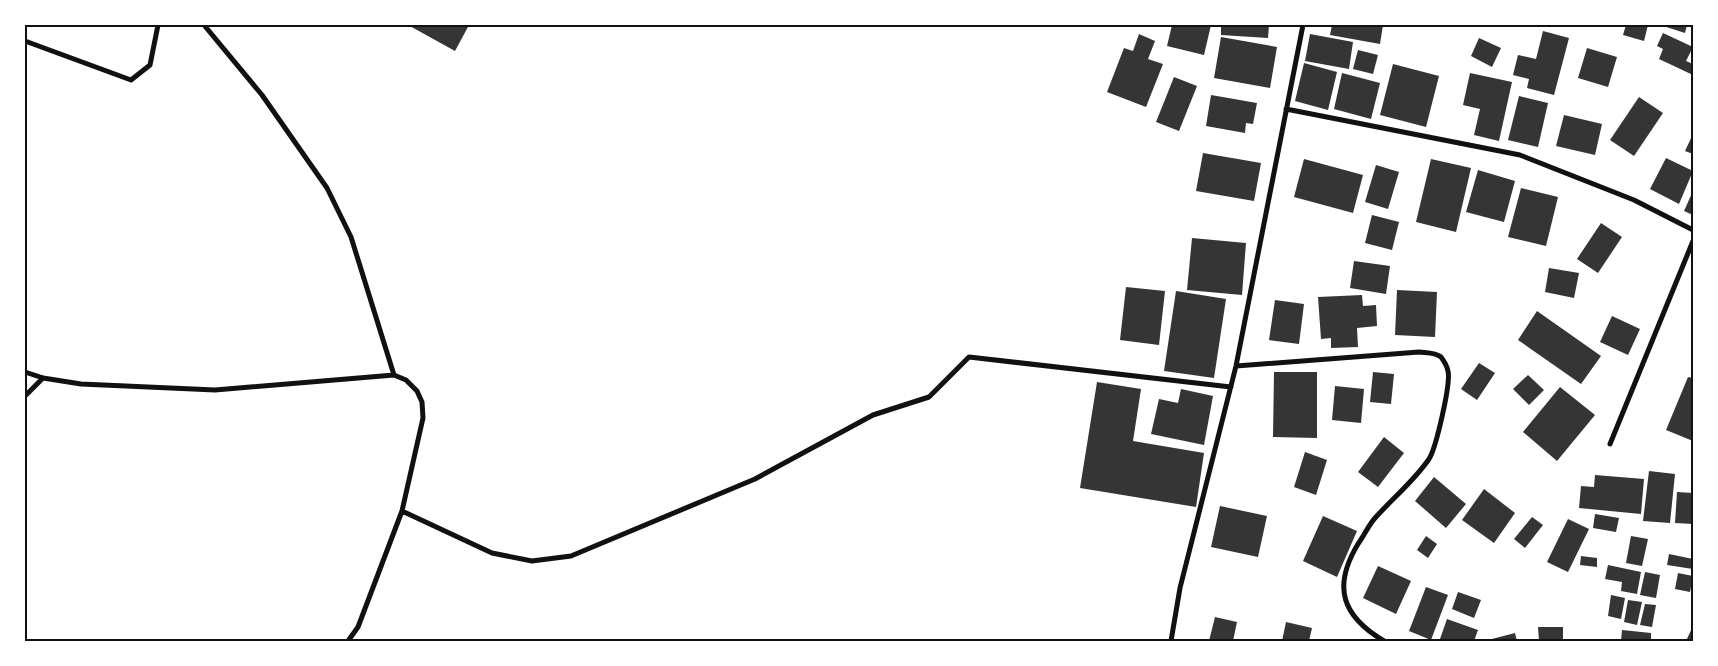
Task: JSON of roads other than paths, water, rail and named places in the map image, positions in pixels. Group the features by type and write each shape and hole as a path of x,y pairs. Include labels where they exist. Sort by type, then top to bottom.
{"street":[{"path":"25,41 131,80 150,65 158,25"},
{"path":"204,25 262,95 327,188 351,237 394,375"},
{"path":"1170,641 1180,588 1236,366 1303,25"},
{"path":"1286,109 1520,155 1634,200 1693,230"},
{"path":"1610,444 1693,241"},
{"path":"1236,366 1419,352 1433,353 1440,356 1445,363 1448,382 1436,440 1430,458 1373,521 1347,565 1343,580 1348,610 1358,623 1384,641"},
{"path":"402,511 492,552 532,561 572,556 755,479 873,415 929,396 969,357 1231,387"},
{"path":"25,372 43,378 81,384 215,390 394,375 406,380 417,391 422,402 422,418 402,511 358,627 348,641"},
{"path":"25,396 43,378"}]}
